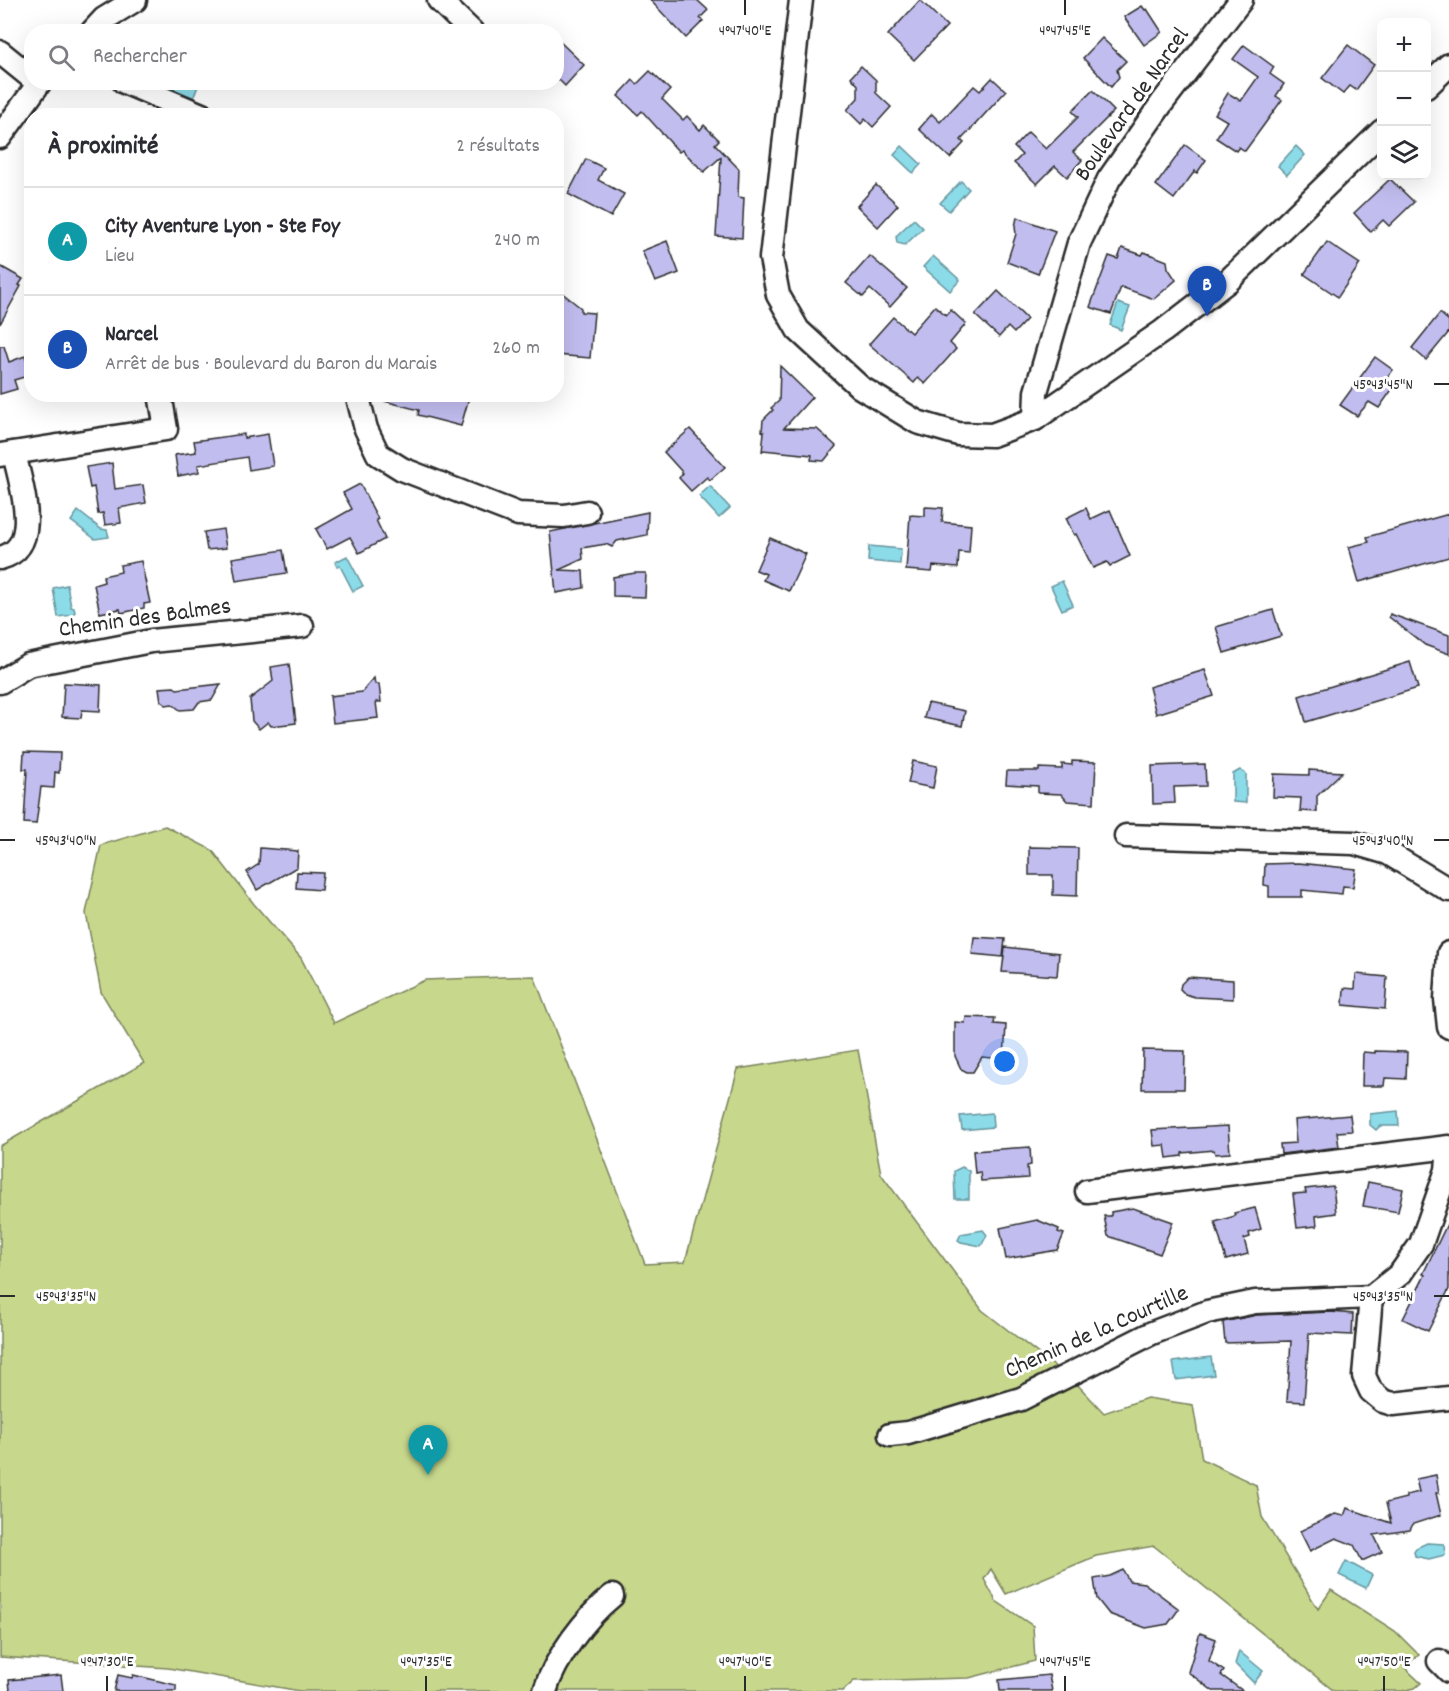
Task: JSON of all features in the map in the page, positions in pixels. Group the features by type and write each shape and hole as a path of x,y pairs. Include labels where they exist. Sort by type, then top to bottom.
{"street":[{"path":"99,24 135,0"},
{"path":"439,0 464,24"},
{"path":"801,0 771,258 778,295 798,330 860,387 917,422 958,434 992,435 1035,419 1163,331 1228,281 1377,136"},
{"name":"Boulevard de Narcel","path":"1035,419 1036,392 1079,243 1109,179 1162,103 1241,0"},
{"path":"0,52 24,71"},
{"path":"1431,82 1449,65"},
{"path":"0,137 32,90"},
{"path":"143,90 185,108"},
{"path":"0,558 7,556 23,543 27,521 7,454 166,429 161,402"},
{"path":"359,402 366,429 378,454 402,469 518,514 564,516 586,512"},
{"name":"Chemin des Balmes","path":"0,682 28,665 151,641 302,626"},
{"path":"1126,836 1354,843 1388,853 1449,890"},
{"path":"1449,953 1446,999 1449,1027"},
{"path":"1087,1191 1449,1147 1447,1170 1421,1244 1400,1274 1371,1297 1364,1376 1376,1397 1393,1404 1449,1398"},
{"name":"Chemin de la Courtille","path":"890,1435 908,1433 1021,1399 1152,1333 1207,1312 1255,1302 1371,1297"},
{"path":"545,1691 562,1657 595,1610 612,1596"}],"green space":[{"path":"165,826 212,850 254,904 301,958 334,1023 425,980 534,976 645,1264 685,1262 738,1069 858,1050 881,1174 982,1310 1076,1383 1104,1413 1147,1398 1193,1405 1202,1459 1256,1485 1262,1517 1318,1609 1331,1590 1395,1631 1419,1655 1404,1667 1421,1683 1415,1688 1402,1691 1334,1691 1154,1546 1096,1556 1006,1594 991,1569 984,1579 996,1601 1033,1626 1035,1661 969,1678 854,1681 843,1691 300,1691 168,1668 0,1657 0,1146 144,1063 101,992 86,913 101,845"}],"water":[{"path":"169,90 196,90 193,99"},
{"path":"902,146 921,164 913,173 894,155"},
{"path":"1296,146 1305,155 1287,175 1278,166"},
{"path":"961,181 969,189 949,211 940,203"},
{"path":"914,219 923,228 905,245 897,243 896,236"},
{"path":"933,256 960,280 950,291 923,267"},
{"path":"1118,303 1130,307 1121,330 1110,325"},
{"path":"710,486 730,508 719,518 699,496"},
{"path":"78,511 101,529 107,530 109,537 95,539 71,521"},
{"path":"869,546 901,549 900,564 868,561"},
{"path":"347,556 363,586 353,591 340,566 337,567 335,562"},
{"path":"1062,581 1073,605 1062,610 1051,586"},
{"path":"67,585 71,607 75,612 72,615 58,617 53,588"},
{"path":"1240,770 1246,774 1246,803 1233,802 1233,774"},
{"path":"1398,1111 1399,1126 1380,1126 1376,1130 1370,1125 1370,1114"},
{"path":"992,1113 993,1127 962,1130 960,1116"},
{"path":"962,1167 969,1171 969,1199 955,1199 954,1171"},
{"path":"983,1230 987,1235 981,1246 958,1240 961,1234"},
{"path":"1211,1357 1214,1375 1176,1380 1173,1362"},
{"path":"1427,1543 1444,1544 1445,1555 1429,1559 1415,1556 1416,1548"},
{"path":"1346,1561 1372,1575 1366,1588 1339,1575"},
{"path":"1239,1651 1263,1671 1254,1683 1235,1664"}],"building":[{"path":"650,0 697,0 708,10 700,18 703,21 686,38"},
{"path":"920,0 947,26 914,60 888,35"},
{"path":"1142,6 1145,10 1147,9 1162,32 1144,45 1124,17"},
{"path":"1102,38 1126,61 1117,70 1119,77 1111,87 1083,58"},
{"path":"1244,45 1274,67 1270,74 1284,84 1276,96 1282,100 1245,151 1239,147 1236,151 1216,138 1227,121 1215,114 1228,93 1241,101 1258,77 1233,59"},
{"path":"1348,45 1374,65 1356,90 1350,86 1343,94 1322,78"},
{"path":"564,46 584,65 564,85"},
{"path":"861,66 876,80 876,93 891,107 873,127 865,119 861,124 847,110 858,98 858,85 851,77"},
{"path":"650,71 670,90 662,99 683,120 687,116 700,130 704,125 719,140 715,144 739,169 738,197 744,198 742,238 716,236 721,157 704,172 682,150 679,152 642,111 638,115 618,96 633,80 637,84"},
{"path":"992,78 1006,91 961,140 964,143 950,158 919,129 932,114 940,122 974,86 980,91"},
{"path":"1093,90 1114,111 1073,152 1082,160 1067,177 1055,166 1037,184 1014,163 1022,155 1014,147 1028,132 1046,149 1078,117 1072,111"},
{"path":"1185,145 1206,160 1174,199 1156,185"},
{"path":"586,159 604,168 598,180 624,194 611,217 568,194"},
{"path":"1389,180 1414,202 1389,226 1383,220 1371,232 1354,213"},
{"path":"876,185 898,205 878,227 857,206"},
{"path":"1017,217 1055,231 1038,274 1007,262 1016,234"},
{"path":"667,241 679,273 655,282 642,251"},
{"path":"1327,242 1360,264 1338,297 1304,274"},
{"path":"1122,248 1142,255 1144,252 1167,261 1168,268 1176,280 1154,299 1121,287 1111,314 1090,307 1109,256 1118,259"},
{"path":"870,256 907,288 890,307 870,289 863,297 846,283"},
{"path":"0,266 23,279 0,324"},
{"path":"998,291 1027,319 1014,333 1008,327 999,337 975,315"},
{"path":"564,294 581,308 581,312 594,313 590,358 564,356"},
{"path":"935,306 946,315 951,310 966,324 950,343 956,349 925,384 918,378 914,383 869,344 893,317 911,333"},
{"path":"1440,313 1449,321 1449,332 1426,360 1412,348"},
{"path":"0,346 4,346 9,362 24,356 24,377 14,380 17,389 0,394"},
{"path":"1375,357 1393,370 1387,378 1396,384 1379,408 1369,402 1357,416 1340,405"},
{"path":"780,366 812,397 784,428 817,429 836,446 824,461 811,460 812,455 763,450 762,452 763,420 779,401"},
{"path":"388,402 468,402 461,426 418,415 419,410"},
{"path":"690,429 725,467 710,480 707,477 691,491 679,478 683,473 664,452"},
{"path":"244,434 244,438 268,434 273,466 249,470 247,457 198,465 199,472 178,476 175,455 196,452 194,441"},
{"path":"112,463 115,489 143,485 146,503 119,508 121,523 105,525 103,513 98,514 94,487 90,488 86,467"},
{"path":"360,484 378,519 376,520 385,539 359,553 350,537 327,549 316,529 352,509 343,493"},
{"path":"925,507 943,508 942,522 971,525 969,553 959,552 958,568 933,566 932,572 906,570 910,515 925,516"},
{"path":"1086,508 1091,519 1110,510 1130,556 1110,566 1107,562 1093,568 1066,518"},
{"path":"648,512 647,535 617,541 612,547 606,544 582,548 583,559 559,570 583,571 584,588 556,593 550,532"},
{"path":"1449,514 1449,557 1359,582 1349,547 1369,542 1367,537"},
{"path":"223,529 226,548 207,550 204,532"},
{"path":"770,538 806,554 789,591 763,580 766,574 756,570"},
{"path":"283,550 287,573 236,581 232,558"},
{"path":"141,561 150,603 144,604 144,608 121,613 120,609 100,613 94,585 104,582 103,576 121,572 120,565"},
{"path":"646,573 645,597 613,596 613,577"},
{"path":"1273,610 1281,636 1224,653 1216,627"},
{"path":"1390,614 1449,635 1449,654 1425,645 1389,617"},
{"path":"1410,662 1418,688 1306,722 1299,696"},
{"path":"289,664 296,723 271,726 268,722 259,729 252,721 250,699 273,681 271,667"},
{"path":"1205,670 1214,696 1156,714 1149,687"},
{"path":"374,678 375,684 379,684 381,702 376,702 378,718 333,723 330,696 362,692"},
{"path":"64,683 101,685 100,711 82,710 81,718 62,717"},
{"path":"221,684 212,700 199,702 194,709 180,710 172,704 166,705 161,701 159,688 174,687 177,689"},
{"path":"928,703 965,711 962,726 924,718"},
{"path":"24,752 60,753 59,773 55,772 54,788 41,787 36,824 24,823 27,769 23,769"},
{"path":"913,761 937,766 933,788 908,783"},
{"path":"1072,761 1096,762 1094,803 1067,801 1061,794 1038,793 1038,786 1006,784 1007,771 1039,771 1039,768 1062,769 1062,764 1072,765"},
{"path":"1205,764 1206,786 1174,787 1175,803 1153,804 1152,766"},
{"path":"1309,770 1342,772 1317,796 1317,812 1300,811 1301,798 1273,797 1274,774 1309,775"},
{"path":"1029,847 1078,848 1077,896 1053,895 1053,875 1029,875"},
{"path":"260,848 298,851 297,867 257,890 247,872 259,864"},
{"path":"1298,863 1356,869 1353,887 1343,886 1342,894 1302,890 1302,897 1269,897 1269,886 1264,885 1265,864"},
{"path":"297,872 323,873 321,890 296,888"},
{"path":"974,937 1005,939 1003,957 972,954"},
{"path":"1005,947 1059,953 1057,976 1002,972"},
{"path":"1356,974 1387,977 1385,1009 1343,1005 1344,988 1355,989"},
{"path":"1188,977 1233,980 1233,999 1195,997 1185,994 1180,989 1181,984"},
{"path":"966,1017 995,1018 994,1024 1006,1025 1004,1059 982,1057 973,1072 961,1069 955,1056 955,1022 965,1023"},
{"path":"1143,1050 1185,1051 1184,1089 1142,1089"},
{"path":"1375,1051 1407,1052 1406,1079 1385,1078 1384,1086 1362,1086 1363,1052 1375,1053"},
{"path":"1350,1115 1352,1131 1337,1132 1339,1147 1281,1154 1280,1144 1296,1143 1294,1120"},
{"path":"1228,1126 1230,1153 1215,1154 1214,1150 1182,1153 1182,1156 1167,1158 1165,1145 1154,1146 1152,1130"},
{"path":"1030,1147 1031,1165 1027,1166 1028,1178 981,1181 980,1172 975,1173 973,1151"},
{"path":"1368,1182 1403,1189 1398,1212 1363,1206"},
{"path":"1333,1186 1336,1213 1316,1216 1317,1226 1297,1228 1293,1194 1306,1193 1305,1189"},
{"path":"1133,1208 1173,1222 1160,1254 1108,1236 1104,1216 1111,1216 1111,1212"},
{"path":"1255,1208 1261,1229 1249,1233 1250,1237 1244,1239 1248,1254 1226,1260 1215,1222 1235,1216 1234,1213"},
{"path":"1037,1220 1059,1229 1058,1232 1064,1234 1057,1250 1006,1259 1000,1228"},
{"path":"1449,1220 1449,1289 1428,1331 1403,1319"},
{"path":"1331,1312 1353,1314 1352,1335 1309,1333 1304,1402 1287,1401 1291,1341 1225,1343 1223,1322 1257,1315"},
{"path":"1436,1475 1439,1493 1436,1493 1441,1515 1413,1524 1410,1530 1374,1535 1382,1552 1362,1561 1354,1545 1336,1538 1310,1551 1300,1531 1335,1514 1344,1516 1347,1508 1391,1523 1386,1503 1419,1492 1416,1479"},
{"path":"1123,1570 1129,1581 1144,1583 1179,1609 1168,1624 1146,1628 1109,1614 1097,1599 1094,1579 1110,1576"},
{"path":"1200,1633 1216,1639 1209,1661 1224,1671 1221,1675 1243,1691 1213,1691 1188,1672"},
{"path":"61,1675 63,1691 10,1691 9,1680"},
{"path":"118,1675 132,1678 133,1675 176,1685 176,1691 114,1691"},
{"path":"1049,1675 1052,1691 1000,1691 999,1680"}],"place":[{"name":"Narcel","path":"1207,316"},
{"name":"City Aventure Lyon - Ste Foy","path":"428,1475"}]}
